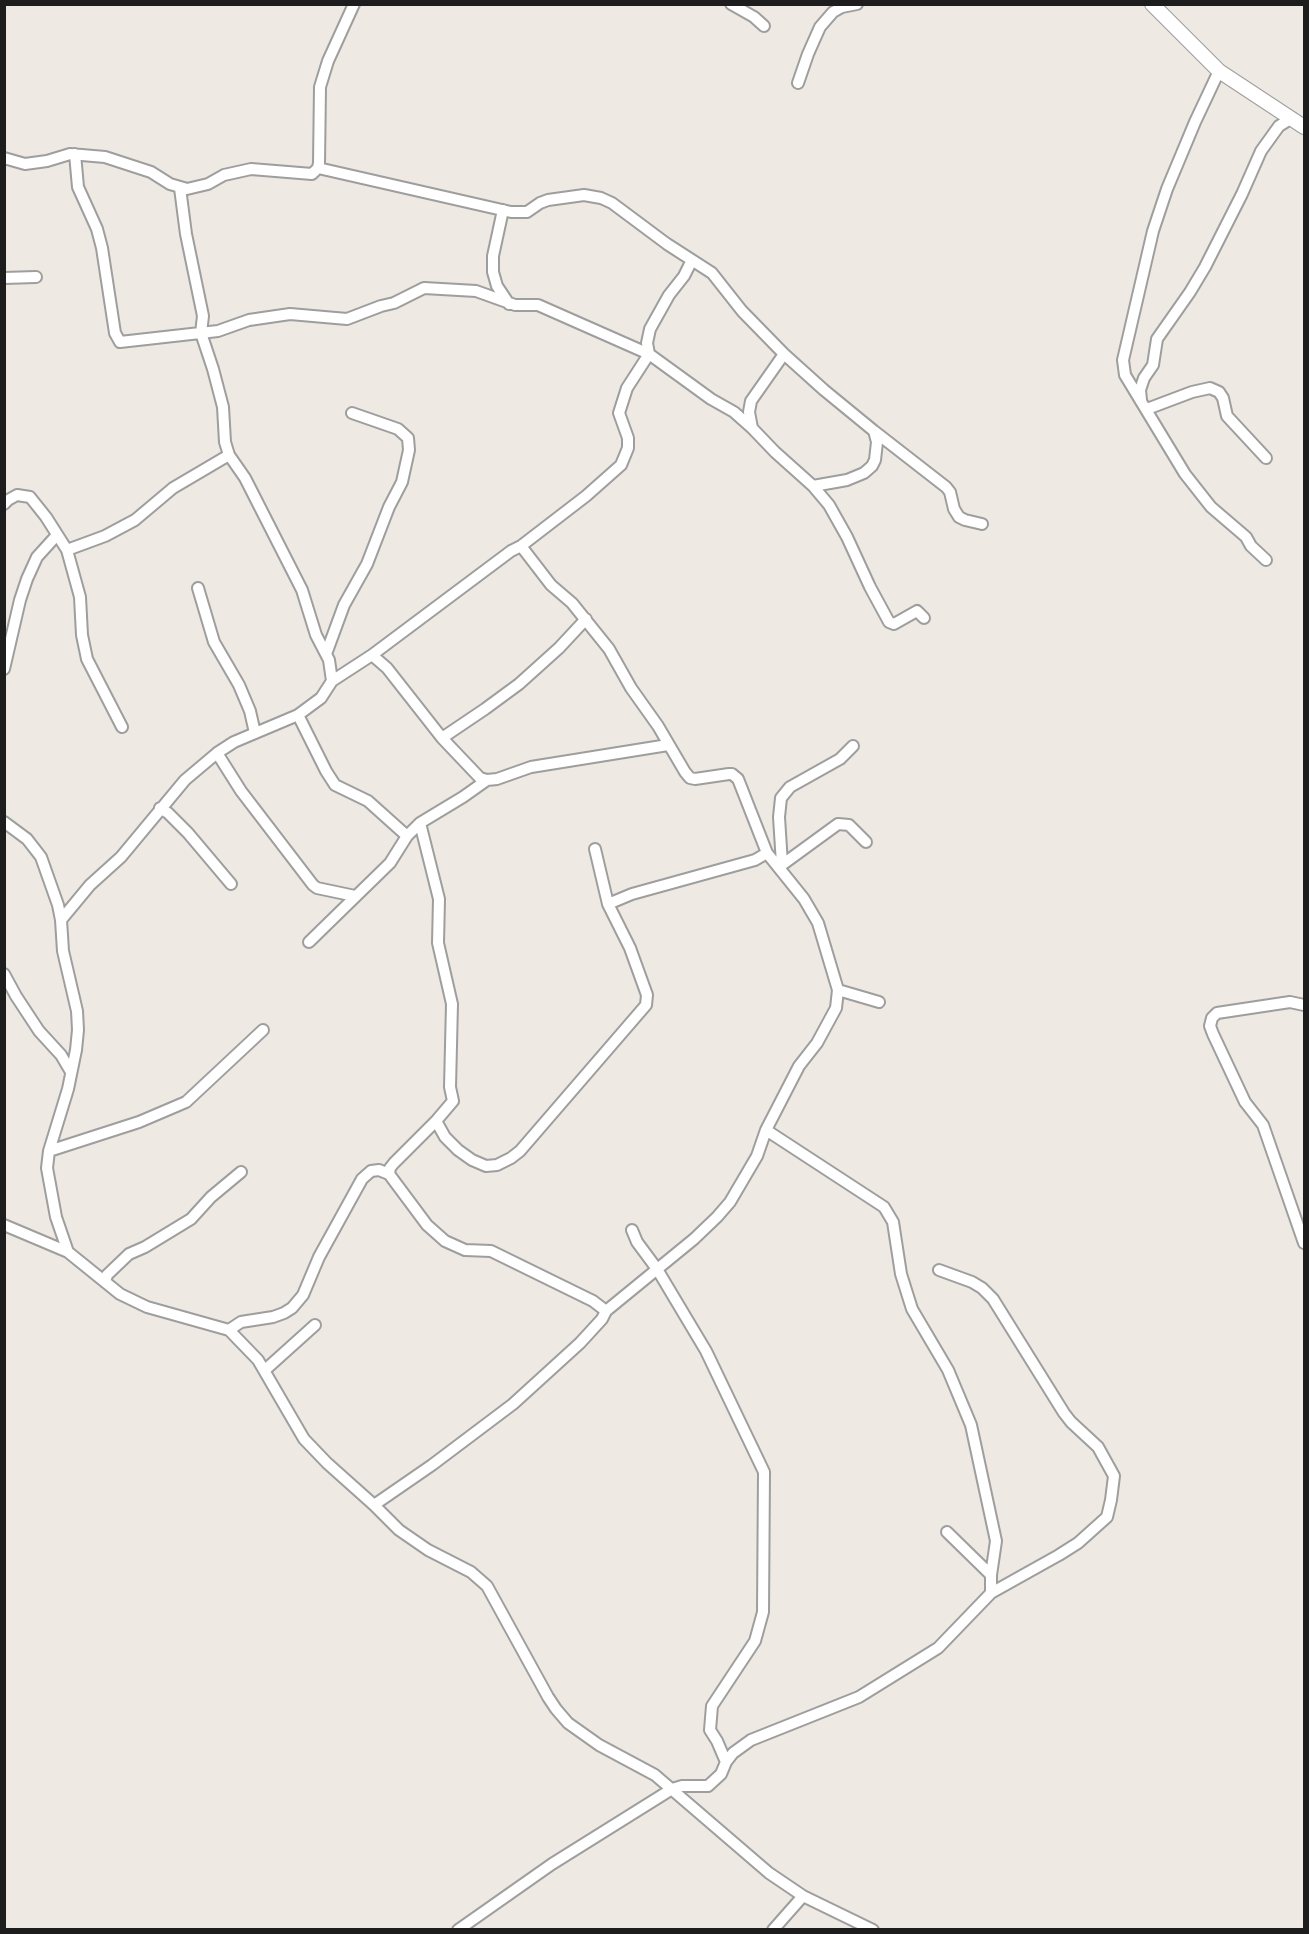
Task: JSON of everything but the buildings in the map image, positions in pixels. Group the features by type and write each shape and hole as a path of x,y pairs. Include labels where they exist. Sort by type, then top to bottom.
{"street":[{"path":"318,168 320,87 328,61 354,4"},
{"path":"731,4 754,17 764,26"},
{"path":"798,83 820,27 833,12 842,7 857,4"},
{"path":"1152,4 1219,71 1305,127"},
{"path":"1219,71 1167,189 1153,231 1123,360 1125,375 1185,474 1211,507 1246,537 1251,546 1266,560"},
{"path":"1144,405 1140,390 1144,378 1153,365 1157,339 1205,267 1261,151 1279,126 1292,118"},
{"path":"4,158 25,164 75,154 105,157 151,172 180,188 187,189 199,187 224,175 251,169 309,175 318,168"},
{"path":"75,154 78,187 97,229 117,339 123,343 218,332 249,320 290,314 347,319 394,303 424,288 476,291 508,304 538,305 649,354 711,399 734,412 813,486 829,505 848,537 870,587 889,622 894,624 916,611 924,618"},
{"path":"318,168 520,213 527,212 544,201 571,196 584,195 612,203 718,280 742,311 784,354 873,431 946,487 959,517 982,524"},
{"path":"180,188 186,234 203,316 201,333 223,406 225,442 229,455 245,478 302,590 316,635 332,672 332,681"},
{"path":"503,210 493,256 497,286 508,304"},
{"path":"61,920 90,885 121,857 185,780 217,753 234,742 298,715 321,698 332,681 372,655 511,551 521,546 586,496 621,465 628,448 628,438 619,413 627,388 649,354 647,343 650,329 692,260"},
{"path":"4,278 36,277"},
{"path":"752,428 749,412 752,401 784,354"},
{"path":"1144,405 1210,388 1219,392 1223,398 1227,416 1266,458"},
{"path":"326,654 344,605 367,564 389,507 402,482 409,450 408,438 398,429 352,412"},
{"path":"813,486 847,480 864,473 872,466 877,442 873,431"},
{"path":"68,550 105,536 135,520 172,488 229,455"},
{"path":"4,504 17,495 30,497 68,550 80,597 82,635 87,659 122,727"},
{"path":"4,669 20,600 29,573 37,557 57,535"},
{"path":"374,1504 432,1465 513,1404 580,1343 602,1319 606,1311 694,1239 717,1217 730,1202 757,1156 766,1130 799,1066 817,1043 836,1008 838,990 818,923 780,865 767,854 738,779 732,774 690,778 631,688 609,649 572,603 551,585 521,546"},
{"path":"198,588 213,642 239,685 250,711 255,733"},
{"path":"442,738 519,684 559,648 586,619"},
{"path":"372,655 387,668 442,738 480,778 497,779 531,767 668,744"},
{"path":"298,715 335,785 368,801 407,836"},
{"path":"780,865 779,817 781,798 784,793 790,787 840,759 853,746"},
{"path":"217,753 241,791 313,885 317,888 355,896"},
{"path":"309,942 390,863 407,836 420,823 487,780"},
{"path":"160,808 188,833 231,884"},
{"path":"4,822 27,839 41,857 58,905 63,951 77,1020 76,1050 64,1104 47,1162 48,1180 56,1216 68,1252"},
{"path":"389,1174 393,1163 453,1101 450,1087 452,1004 438,942 439,899 420,823"},
{"path":"780,865 838,824 849,825 866,842"},
{"path":"436,1121 445,1137 472,1160 486,1166 497,1165 511,1158 520,1151 646,1005 647,995 630,948 608,904 595,849"},
{"path":"608,904 632,894 755,860 767,854"},
{"path":"4,974 39,1031 61,1055 71,1072"},
{"path":"838,990 879,1002"},
{"path":"1304,1004 1290,1002 1217,1013 1210,1026 1245,1102 1263,1125 1305,1242"},
{"path":"49,1151 129,1125 186,1102 263,1030"},
{"path":"766,1130 884,1206 893,1222 901,1274 912,1309 948,1370 971,1425 996,1541 991,1593"},
{"path":"229,1330 241,1322 273,1317 292,1308 303,1295 319,1257 362,1179 370,1171 379,1170 389,1174 427,1225 444,1241 465,1250 491,1251 593,1301 606,1311"},
{"path":"105,1282 107,1275 129,1254 191,1219 211,1197 241,1172"},
{"path":"4,1225 68,1252 120,1294 147,1307 229,1330 258,1360 304,1439 327,1463 374,1504 399,1530 428,1550 471,1572 487,1586 548,1697 568,1723 599,1745 656,1775 769,1873 803,1896 873,1929"},
{"path":"632,1230 637,1242 657,1269 705,1351 764,1472 763,1612 755,1641 712,1706 710,1730 726,1762"},
{"path":"458,1929 552,1864 672,1789 682,1786 708,1786 721,1774 733,1753 751,1740 859,1697 938,1648 991,1593 1078,1543 1107,1517 1113,1476 1098,1447 1064,1413 993,1299 972,1281 939,1270"},
{"path":"265,1370 315,1325"},
{"path":"947,1532 991,1575"},
{"path":"773,1929 803,1896"}]}
